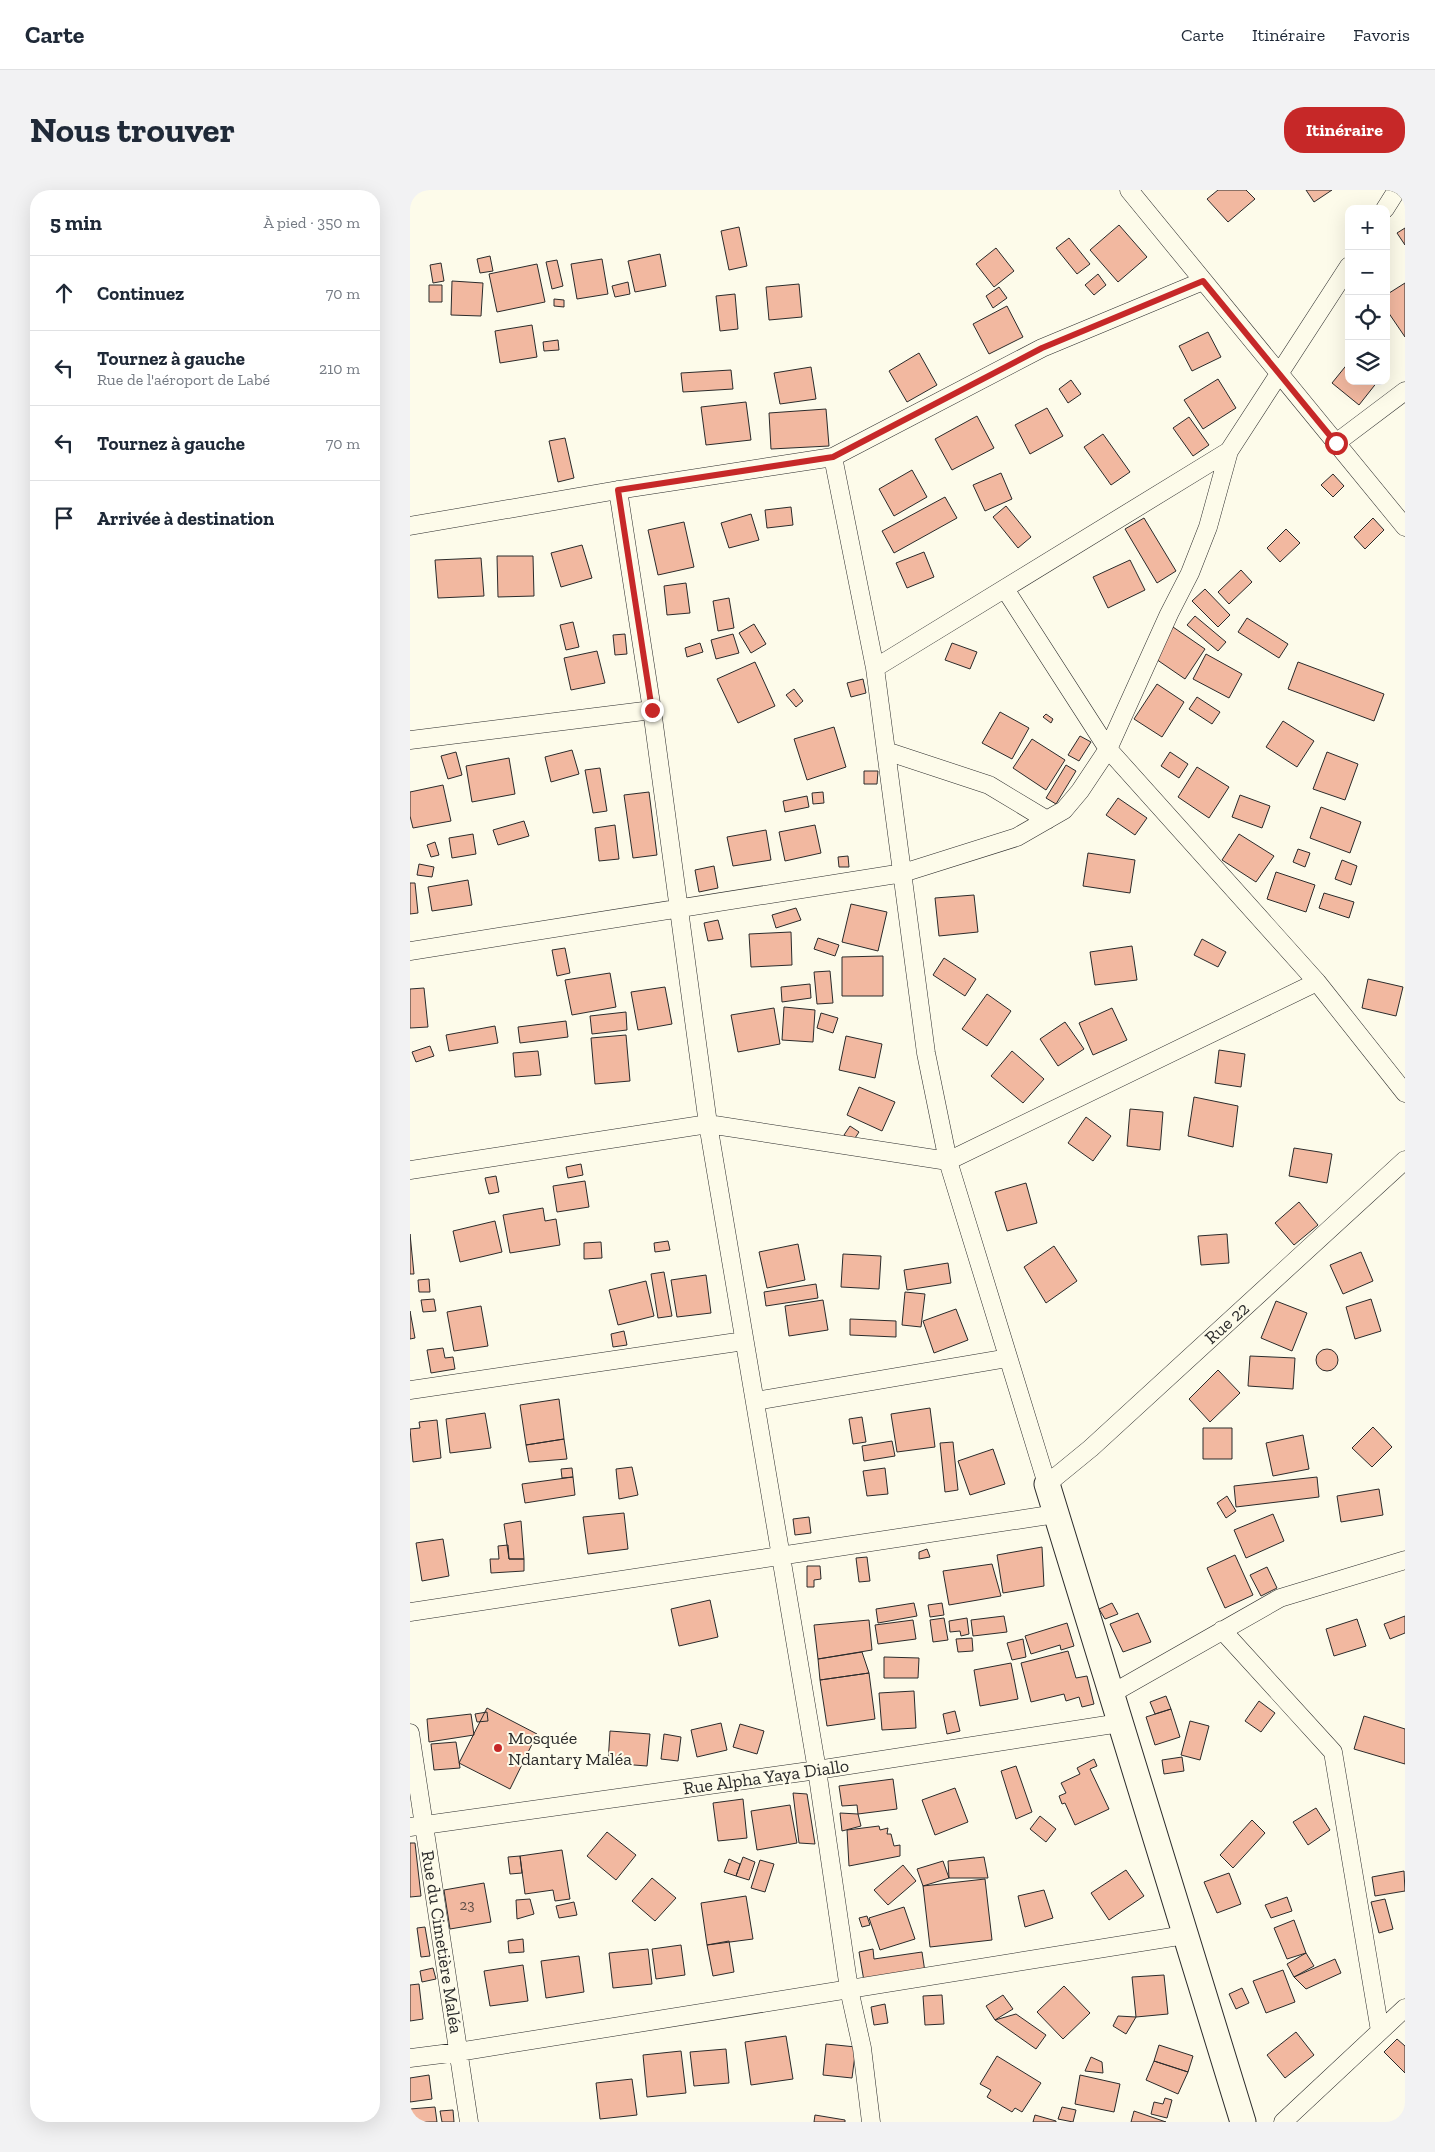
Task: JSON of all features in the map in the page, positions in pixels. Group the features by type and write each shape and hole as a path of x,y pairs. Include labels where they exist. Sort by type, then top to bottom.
{"street":[{"path":"1129,190 1405,526"},
{"path":"1388,205 1398,190"},
{"path":"410,951 902,873 1017,837 1064,810 1080,791 1108,749 1169,614 1190,573 1208,527 1229,451 1345,272"},
{"path":"410,526 618,490 833,457 1042,348 1203,281"},
{"path":"1336,443 1405,391"},
{"path":"875,668 1229,451"},
{"path":"833,457 875,668 926,1053 948,1161 1243,2122"},
{"path":"618,490 652,710 708,1124 817,1770 850,1989 862,2048 871,2122"},
{"path":"1004,589 1108,749 1318,982 1405,1093"},
{"path":"410,740 652,710"},
{"path":"886,751 989,785 1047,820"},
{"path":"410,1170 708,1124 948,1161 1318,982"},
{"name":"Rue 22","path":"1047,1484 1091,1448 1405,1160"},
{"path":"410,1390 744,1341"},
{"path":"755,1401 1008,1358"},
{"path":"410,1612 1056,1514"},
{"path":"1111,1694 1280,1598 1405,1560"},
{"path":"1222,1630 1333,1752 1380,2031"},
{"name":"Rue Alpha Yaya Diallo","path":"417,1826 817,1770 1120,1723"},
{"name":"Rue du Cimetière Maléa","path":"410,1733 417,1826 469,2122"},
{"path":"410,2058 458,2052 1185,1935"},
{"path":"1283,2122 1405,2008"}],"building":[{"path":"1218,190 1246,190 1255,199 1228,222 1207,199"},
{"path":"1306,190 1332,190 1314,202"},
{"path":"1119,225 1147,257 1118,282 1090,250"},
{"path":"739,227 747,266 729,270 721,231"},
{"path":"1405,228 1405,245 1397,233"},
{"path":"1069,238 1090,264 1077,274 1056,248"},
{"path":"996,248 1014,271 994,287 976,264"},
{"path":"660,254 666,286 635,292 628,261"},
{"path":"490,256 493,271 480,273 477,259"},
{"path":"602,259 608,294 577,299 571,264"},
{"path":"557,260 563,286 552,289 546,262"},
{"path":"441,263 444,281 433,283 430,265"},
{"path":"537,264 545,302 497,312 489,274"},
{"path":"1098,274 1106,285 1094,295 1085,285"},
{"path":"452,281 483,283 481,316 451,315"},
{"path":"628,282 630,294 615,297 612,286"},
{"path":"1405,283 1405,337 1390,315 1390,292"},
{"path":"799,284 802,317 769,320 766,287"},
{"path":"429,285 442,285 442,302 429,302"},
{"path":"999,287 1007,298 993,308 986,296"},
{"path":"735,294 738,329 720,331 716,296"},
{"path":"554,299 564,300 564,307 554,306"},
{"path":"1007,306 1023,337 989,354 973,324"},
{"path":"532,325 537,357 500,363 495,331"},
{"path":"1208,332 1221,357 1192,371 1179,346"},
{"path":"558,340 559,350 544,351 543,342"},
{"path":"919,353 937,385 907,402 889,371"},
{"path":"811,367 816,399 780,404 774,373"},
{"path":"1345,367 1345,385 1375,385 1359,405 1332,383"},
{"path":"731,370 733,389 683,392 681,373"},
{"path":"1218,379 1236,408 1203,429 1184,400"},
{"path":"1071,380 1081,394 1068,403 1059,389"},
{"path":"746,402 751,440 706,445 701,407"},
{"path":"1047,408 1063,436 1030,454 1015,425"},
{"path":"826,409 829,446 771,449 769,413"},
{"path":"977,416 994,448 952,470 935,439"},
{"path":"1189,417 1209,445 1193,456 1173,428"},
{"path":"1103,434 1130,472 1111,485 1084,447"},
{"path":"565,438 574,478 558,482 549,441"},
{"path":"912,470 927,497 894,516 879,489"},
{"path":"1001,473 1012,499 985,511 973,485"},
{"path":"1333,474 1344,486 1333,497 1321,485"},
{"path":"945,497 957,518 894,553 882,531"},
{"path":"1006,506 1031,537 1018,548 993,517"},
{"path":"791,507 793,525 767,528 765,510"},
{"path":"751,514 759,540 729,548 721,523"},
{"path":"1144,518 1176,571 1157,583 1125,529"},
{"path":"1373,518 1384,530 1365,549 1354,537"},
{"path":"684,522 694,567 658,575 648,530"},
{"path":"1286,529 1300,543 1280,562 1267,548"},
{"path":"582,545 592,578 561,587 551,553"},
{"path":"924,552 934,577 907,588 896,563"},
{"path":"497,556 533,556 534,596 498,597"},
{"path":"481,558 484,596 438,598 435,560"},
{"path":"1130,560 1145,590 1108,608 1093,577"},
{"path":"1241,570 1252,582 1229,604 1218,592"},
{"path":"686,583 690,613 667,615 664,586"},
{"path":"1205,589 1230,615 1218,627 1192,601"},
{"path":"729,598 734,628 718,631 713,601"},
{"path":"1195,616 1226,642 1218,651 1187,625"},
{"path":"1247,618 1288,644 1279,658 1238,632"},
{"path":"573,622 579,647 566,650 560,625"},
{"path":"754,624 766,644 751,653 739,633"},
{"path":"1173,627 1205,649 1185,679 1153,657"},
{"path":"625,634 627,654 615,655 613,635"},
{"path":"733,634 739,653 716,659 711,640"},
{"path":"700,643 703,652 687,657 685,648"},
{"path":"952,643 977,652 970,669 945,660"},
{"path":"597,651 605,683 571,690 564,658"},
{"path":"1206,654 1242,674 1229,698 1193,679"},
{"path":"755,662 775,706 738,723 717,679"},
{"path":"1298,662 1384,694 1374,721 1288,689"},
{"path":"863,679 866,693 851,697 847,683"},
{"path":"1157,684 1184,702 1162,737 1134,719"},
{"path":"794,689 803,701 796,707 786,695"},
{"path":"1197,697 1220,712 1212,724 1189,709"},
{"path":"1000,712 1029,728 1012,759 982,743"},
{"path":"1046,714 1053,719 1051,723 1043,717"},
{"path":"1283,721 1314,741 1297,767 1266,747"},
{"path":"834,727 846,767 807,780 794,739"},
{"path":"1080,736 1091,742 1079,761 1068,755"},
{"path":"1032,739 1065,760 1046,790 1013,768"},
{"path":"572,750 579,774 551,782 545,757"},
{"path":"456,752 462,775 448,779 441,756"},
{"path":"1170,752 1188,764 1179,778 1161,766"},
{"path":"1327,752 1358,764 1345,800 1313,789"},
{"path":"509,758 515,794 472,802 466,766"},
{"path":"1066,765 1076,771 1056,804 1046,798"},
{"path":"1197,767 1229,787 1209,818 1178,797"},
{"path":"600,768 607,811 593,813 585,770"},
{"path":"864,771 878,771 877,784 864,784"},
{"path":"443,785 451,821 413,828 410,816 410,792"},
{"path":"649,792 657,855 633,858 624,795"},
{"path":"823,792 824,803 813,804 812,793"},
{"path":"1240,795 1270,806 1262,828 1232,817"},
{"path":"807,796 809,807 785,812 783,801"},
{"path":"1118,798 1147,818 1135,835 1106,815"},
{"path":"1321,807 1361,822 1350,853 1310,838"},
{"path":"524,821 529,836 498,845 493,830"},
{"path":"615,825 619,859 599,861 595,828"},
{"path":"815,825 821,853 785,861 779,832"},
{"path":"766,830 771,860 733,866 727,837"},
{"path":"473,834 476,854 452,858 449,838"},
{"path":"1239,834 1274,856 1256,882 1222,860"},
{"path":"435,842 439,855 431,857 427,845"},
{"path":"1298,849 1310,853 1305,867 1293,862"},
{"path":"1088,853 1135,860 1130,893 1083,886"},
{"path":"848,856 849,867 839,867 838,857"},
{"path":"1342,860 1357,866 1351,885 1335,879"},
{"path":"419,864 434,867 432,877 417,875"},
{"path":"714,866 718,888 699,892 695,870"},
{"path":"1276,872 1315,885 1306,912 1267,899"},
{"path":"468,880 472,905 432,911 428,887"},
{"path":"410,883 415,883 418,913 410,914"},
{"path":"1324,893 1354,902 1349,918 1319,908"},
{"path":"974,895 978,932 939,936 935,898"},
{"path":"851,904 887,912 878,951 842,942"},
{"path":"796,908 801,920 776,928 772,915"},
{"path":"718,920 723,939 708,941 704,923"},
{"path":"791,932 792,965 751,967 749,934"},
{"path":"818,938 839,945 835,956 814,949"},
{"path":"1202,939 1226,952 1218,967 1194,955"},
{"path":"1132,946 1137,980 1095,985 1090,952"},
{"path":"565,948 570,973 557,976 552,950"},
{"path":"883,956 883,996 842,996 842,957"},
{"path":"944,958 976,979 965,996 933,975"},
{"path":"830,971 833,1003 817,1004 814,972"},
{"path":"610,973 616,1007 572,1015 565,980"},
{"path":"1368,979 1403,987 1396,1016 1362,1008"},
{"path":"810,984 811,998 782,1002 781,987"},
{"path":"665,987 672,1024 638,1030 631,992"},
{"path":"424,988 428,1027 410,1028 410,989"},
{"path":"987,994 1011,1011 987,1046 962,1029"},
{"path":"784,1007 815,1010 813,1042 782,1040"},
{"path":"774,1008 780,1044 738,1052 731,1015"},
{"path":"1112,1008 1127,1040 1093,1055 1079,1023"},
{"path":"626,1012 627,1030 592,1034 590,1016"},
{"path":"821,1013 838,1018 833,1033 817,1028"},
{"path":"566,1021 568,1037 520,1043 518,1027"},
{"path":"1065,1022 1084,1049 1058,1066 1040,1039"},
{"path":"495,1026 498,1043 449,1051 446,1035"},
{"path":"626,1035 630,1081 595,1084 591,1038"},
{"path":"846,1036 882,1044 875,1078 839,1070"},
{"path":"430,1046 434,1056 416,1062 412,1052"},
{"path":"1219,1050 1245,1054 1241,1087 1215,1083"},
{"path":"538,1051 541,1075 515,1077 513,1053"},
{"path":"1012,1051 1044,1079 1023,1103 991,1076"},
{"path":"859,1087 895,1102 882,1131 847,1115"},
{"path":"1194,1097 1238,1106 1233,1147 1188,1136"},
{"path":"1130,1109 1163,1112 1160,1150 1127,1146"},
{"path":"1086,1117 1111,1136 1093,1161 1068,1143"},
{"path":"850,1126 859,1132 853,1141 844,1135"},
{"path":"1294,1148 1332,1154 1327,1183 1289,1176"},
{"path":"581,1164 583,1175 568,1178 566,1167"},
{"path":"496,1176 499,1192 489,1194 485,1178"},
{"path":"585,1181 589,1207 557,1212 553,1186"},
{"path":"1026,1183 1037,1223 1007,1231 995,1192"},
{"path":"1299,1202 1318,1225 1294,1245 1275,1223"},
{"path":"543,1208 545,1221 556,1219 560,1245 510,1253 503,1215"},
{"path":"495,1221 502,1252 460,1262 453,1231"},
{"path":"410,1234 414,1274 410,1274"},
{"path":"1227,1234 1229,1263 1201,1265 1198,1236"},
{"path":"668,1241 670,1250 655,1252 654,1243"},
{"path":"601,1242 602,1258 584,1259 584,1243"},
{"path":"798,1244 805,1280 767,1288 759,1252"},
{"path":"1054,1246 1077,1281 1046,1303 1024,1267"},
{"path":"1361,1252 1373,1281 1343,1294 1330,1265"},
{"path":"843,1254 881,1256 879,1289 841,1287"},
{"path":"948,1263 951,1283 907,1290 904,1270"},
{"path":"664,1272 672,1316 658,1318 651,1274"},
{"path":"706,1275 711,1313 677,1317 671,1280"},
{"path":"429,1279 430,1292 419,1292 418,1280"},
{"path":"646,1281 654,1316 618,1325 609,1290"},
{"path":"816,1284 818,1298 766,1306 764,1292"},
{"path":"905,1292 925,1294 921,1327 902,1325"},
{"path":"434,1299 436,1311 423,1312 421,1300"},
{"path":"1371,1299 1381,1331 1355,1339 1346,1307"},
{"path":"823,1300 828,1330 789,1336 785,1306"},
{"path":"1276,1301 1307,1313 1292,1351 1261,1338"},
{"path":"481,1306 488,1346 454,1351 447,1312"},
{"path":"956,1309 968,1340 934,1353 923,1321"},
{"path":"410,1311 415,1338 410,1339"},
{"path":"850,1319 896,1321 896,1337 850,1335"},
{"path":"624,1331 627,1345 613,1347 611,1334"},
{"path":"443,1348 445,1358 453,1357 455,1369 431,1373 427,1350"},
{"path":"1327,1349 1337,1356 1338,1360 1331,1370 1327,1371 1317,1364 1316,1360 1323,1350"},
{"path":"1250,1356 1295,1358 1293,1389 1248,1386"},
{"path":"1218,1370 1240,1393 1210,1422 1189,1399"},
{"path":"559,1399 564,1439 526,1445 520,1405"},
{"path":"930,1408 935,1447 897,1452 891,1414"},
{"path":"485,1413 491,1448 450,1453 446,1419"},
{"path":"862,1417 866,1442 853,1444 849,1419"},
{"path":"437,1420 441,1458 413,1462 410,1429 420,1428 419,1422"},
{"path":"1373,1427 1392,1447 1372,1467 1352,1448"},
{"path":"1203,1428 1232,1428 1232,1459 1203,1459"},
{"path":"1303,1435 1309,1469 1273,1476 1266,1443"},
{"path":"564,1439 567,1459 529,1462 526,1445"},
{"path":"892,1441 895,1456 864,1461 862,1446"},
{"path":"953,1442 958,1490 945,1492 940,1443"},
{"path":"993,1449 1005,1484 970,1495 958,1461"},
{"path":"632,1467 638,1495 619,1499 616,1469"},
{"path":"572,1468 573,1477 562,1478 561,1469"},
{"path":"885,1468 888,1494 867,1496 863,1471"},
{"path":"573,1477 575,1495 525,1503 522,1484"},
{"path":"1317,1477 1319,1497 1236,1507 1234,1486"},
{"path":"1379,1489 1383,1515 1341,1522 1337,1496"},
{"path":"1227,1496 1236,1511 1226,1518 1217,1503"},
{"path":"624,1513 628,1549 588,1554 583,1517"},
{"path":"1273,1514 1284,1541 1246,1558 1234,1530"},
{"path":"809,1517 811,1533 795,1535 793,1519"},
{"path":"521,1521 524,1559 509,1559 504,1524"},
{"path":"443,1539 449,1576 422,1581 416,1543"},
{"path":"508,1545 509,1559 524,1559 524,1571 491,1573 490,1559 499,1559 498,1546"},
{"path":"1042,1547 1044,1586 1003,1593 997,1555"},
{"path":"927,1549 930,1557 919,1559 919,1552"},
{"path":"1235,1555 1253,1595 1225,1608 1207,1568"},
{"path":"867,1557 870,1581 859,1582 856,1558"},
{"path":"992,1564 1001,1596 949,1605 943,1571"},
{"path":"807,1566 820,1566 821,1579 814,1580 814,1587 807,1587"},
{"path":"1267,1567 1277,1588 1261,1596 1250,1575"},
{"path":"710,1600 718,1637 679,1646 671,1609"},
{"path":"914,1603 917,1616 878,1623 876,1609"},
{"path":"942,1603 944,1615 930,1617 928,1605"},
{"path":"1112,1603 1118,1614 1105,1619 1099,1609"},
{"path":"1138,1613 1151,1642 1123,1652 1110,1624"},
{"path":"1004,1616 1007,1632 973,1636 971,1620"},
{"path":"1405,1616 1405,1633 1390,1639 1384,1624"},
{"path":"944,1618 948,1640 933,1642 930,1620"},
{"path":"967,1618 969,1634 961,1636 960,1631 950,1632 949,1621"},
{"path":"1357,1619 1366,1646 1334,1656 1326,1629"},
{"path":"869,1620 872,1650 818,1659 814,1625"},
{"path":"913,1620 916,1639 878,1644 875,1625"},
{"path":"1067,1623 1074,1646 1061,1650 1060,1645 1031,1654 1025,1636"},
{"path":"972,1638 973,1651 958,1652 956,1639"},
{"path":"1023,1639 1026,1657 1012,1660 1007,1643"},
{"path":"1068,1651 1076,1678 1087,1676 1094,1704 1082,1707 1079,1697 1066,1701 1064,1694 1031,1702 1021,1663"},
{"path":"862,1652 869,1673 820,1680 818,1659"},
{"path":"884,1657 919,1658 918,1678 884,1678"},
{"path":"1011,1663 1018,1699 980,1706 974,1670"},
{"path":"869,1673 875,1719 827,1726 820,1680"},
{"path":"914,1691 916,1728 882,1730 879,1693"},
{"path":"1166,1696 1171,1709 1155,1714 1150,1702"},
{"path":"1259,1701 1275,1713 1261,1732 1245,1721"},
{"name":"Mosquée Ndantary Maléa","path":"487,1708 537,1734 510,1789 459,1763"},
{"path":"1171,1709 1180,1737 1155,1745 1146,1717"},
{"path":"955,1711 960,1731 947,1734 943,1714"},
{"path":"487,1712 488,1721 477,1722 475,1714"},
{"path":"471,1714 474,1735 429,1742 427,1719"},
{"path":"1364,1716 1405,1729 1405,1764 1354,1749"},
{"path":"1190,1721 1209,1726 1200,1760 1181,1755"},
{"path":"721,1723 727,1750 697,1757 691,1730"},
{"path":"740,1724 764,1731 757,1754 733,1747"},
{"path":"610,1731 650,1734 647,1766 608,1763"},
{"path":"664,1734 681,1737 678,1761 661,1759"},
{"path":"456,1742 460,1768 434,1770 431,1744"},
{"path":"1182,1757 1184,1771 1164,1774 1162,1760"},
{"path":"1094,1759 1097,1766 1090,1769 1109,1809 1075,1825 1065,1803 1062,1804 1059,1796 1066,1793 1061,1783 1080,1774 1077,1768"},
{"path":"1016,1766 1032,1812 1016,1819 1001,1771"},
{"path":"893,1779 897,1809 858,1814 857,1805 842,1806 839,1786"},
{"path":"955,1788 968,1822 935,1835 922,1800"},
{"path":"793,1793 807,1794 815,1844 799,1843"},
{"path":"743,1799 747,1838 718,1841 713,1803"},
{"path":"790,1805 797,1843 757,1850 751,1811"},
{"path":"1316,1808 1330,1830 1308,1845 1293,1822"},
{"path":"840,1813 858,1814 861,1826 842,1831"},
{"path":"1040,1816 1056,1829 1046,1842 1030,1829"},
{"path":"1252,1820 1265,1833 1233,1868 1220,1855"},
{"path":"879,1826 880,1830 888,1828 887,1834 891,1834 894,1846 900,1845 900,1856 849,1866 847,1830"},
{"path":"607,1832 636,1855 616,1880 587,1856"},
{"path":"410,1843 415,1843 421,1896 410,1897"},
{"path":"562,1850 570,1899 555,1901 553,1890 525,1894 520,1856"},
{"path":"520,1856 522,1873 510,1874 508,1857"},
{"path":"743,1857 755,1862 749,1880 736,1876"},
{"path":"984,1857 988,1878 949,1878 948,1861"},
{"path":"729,1859 740,1864 736,1876 724,1872"},
{"path":"760,1860 774,1864 765,1892 751,1888"},
{"path":"943,1861 949,1878 923,1886 917,1869"},
{"path":"903,1865 916,1881 888,1905 874,1890"},
{"path":"1126,1870 1144,1896 1109,1920 1091,1893"},
{"path":"1404,1871 1405,1891 1375,1896 1372,1877"},
{"path":"1229,1873 1241,1904 1217,1913 1204,1882"},
{"path":"652,1878 676,1898 655,1921 632,1901"},
{"path":"985,1879 992,1940 930,1947 923,1886"},
{"path":"484,1883 491,1922 450,1929 444,1890"},
{"path":"1044,1890 1053,1918 1025,1927 1018,1896"},
{"path":"746,1896 753,1939 707,1945 701,1903"},
{"path":"1287,1897 1292,1911 1271,1918 1265,1905"},
{"path":"530,1899 534,1914 517,1919 516,1900"},
{"path":"1385,1899 1393,1929 1379,1933 1371,1902"},
{"path":"574,1902 577,1915 559,1918 556,1906"},
{"path":"904,1907 915,1939 880,1950 869,1918"},
{"path":"867,1916 870,1925 862,1927 859,1918"},
{"path":"1294,1920 1306,1953 1287,1959 1274,1928"},
{"path":"425,1927 430,1956 421,1957 417,1928"},
{"path":"523,1939 524,1952 509,1953 508,1941"},
{"path":"729,1941 734,1972 713,1976 707,1945"},
{"path":"681,1945 685,1975 656,1979 652,1949"},
{"path":"648,1949 652,1984 613,1988 609,1953"},
{"path":"873,1949 874,1959 922,1952 925,1972 864,1981 859,1952"},
{"path":"1306,1953 1314,1966 1294,1977 1287,1964"},
{"path":"579,1956 584,1992 546,1998 541,1961"},
{"path":"1335,1959 1341,1973 1306,1989 1294,1977"},
{"path":"523,1965 528,2001 490,2006 484,1971"},
{"path":"433,1968 436,1979 422,1982 420,1971"},
{"path":"1283,1970 1295,2002 1266,2013 1253,1981"},
{"path":"1164,1975 1168,2014 1136,2017 1132,1977"},
{"path":"419,1984 423,2019 410,2021 410,1985"},
{"path":"1064,1986 1090,2013 1063,2039 1037,2012"},
{"path":"1242,1988 1249,2003 1236,2009 1229,1994"},
{"path":"942,1995 944,2024 925,2025 923,1996"},
{"path":"1003,1995 1013,2009 995,2020 986,2006"},
{"path":"885,2004 888,2023 874,2025 871,2007"},
{"path":"1016,2014 1046,2035 1036,2049 995,2020"},
{"path":"1118,2016 1136,2017 1126,2034 1113,2026"},
{"path":"1296,2032 1314,2055 1285,2078 1267,2055"},
{"path":"786,2036 793,2079 751,2085 745,2042"},
{"path":"1397,2039 1405,2046 1405,2073 1384,2052"},
{"path":"826,2044 856,2047 852,2078 823,2075"},
{"path":"1159,2045 1193,2056 1188,2072 1154,2061"},
{"path":"726,2049 729,2083 694,2086 690,2052"},
{"path":"681,2051 686,2093 647,2097 643,2055"},
{"path":"997,2056 1041,2083 1022,2112 1015,2108 1012,2112 987,2097 991,2090 980,2084"},
{"path":"1091,2057 1102,2062 1103,2073 1085,2071"},
{"path":"1154,2061 1188,2072 1178,2094 1146,2080"},
{"path":"429,2075 432,2099 410,2102 410,2078"},
{"path":"1080,2075 1120,2084 1114,2112 1075,2104"},
{"path":"632,2079 637,2115 600,2119 596,2083"},
{"path":"1165,2098 1172,2100 1167,2118 1151,2114 1154,2102 1163,2104"},
{"path":"435,2107 437,2122 410,2122 410,2109"},
{"path":"1062,2107 1076,2110 1073,2122 1058,2119"},
{"path":"453,2110 454,2122 442,2122 440,2111"},
{"path":"1134,2111 1166,2122 1131,2122"},
{"path":"815,2115 845,2120 845,2122 814,2122"},
{"path":"1035,2115 1056,2121 1056,2122 1033,2122"}],"place":[{"name":"Mosquée Ndantary Maléa","path":"498,1748"}],"route":[{"path":"652,710 618,490 833,457 1042,348 1203,281 1336,443"}]}
